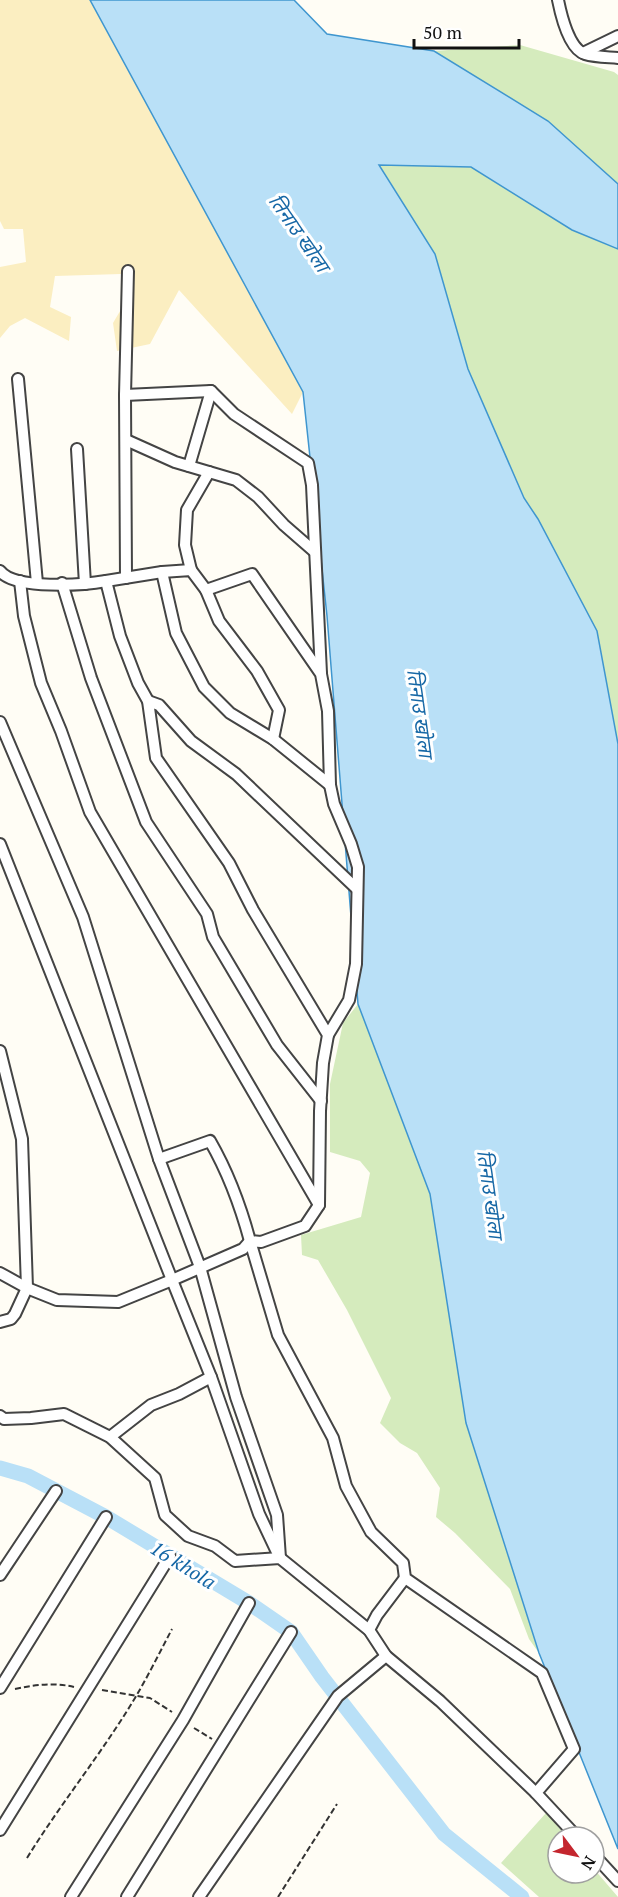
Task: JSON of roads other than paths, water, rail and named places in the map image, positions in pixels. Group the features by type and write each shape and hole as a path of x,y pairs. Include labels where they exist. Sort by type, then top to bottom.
{"street":[{"path":"558,0 561,16 573,44 582,54 618,58"},
{"path":"582,54 618,36"},
{"path":"126,578 125,395 128,271"},
{"path":"18,380 37,583"},
{"path":"125,395 210,391 234,414 308,463 312,485 321,674 328,711 330,785 333,804 351,844 358,867 354,973 349,1000 328,1035 323,1063 319,1205 305,1226 261,1242 250,1241"},
{"path":"189,466 210,391"},
{"path":"126,440 189,466 236,480 258,497 284,525 315,552"},
{"path":"77,449 86,584"},
{"path":"208,472 187,510 184,545 191,570 206,590 219,621 257,671 279,710 273,740"},
{"path":"0,571 20,581 86,584 162,572 191,570"},
{"path":"162,572 176,633 204,687 230,713 273,740 330,785"},
{"path":"206,590 252,574 321,674"},
{"path":"20,581 24,616 40,683 61,731 90,812 319,1205"},
{"path":"106,581 120,636 147,701 156,758 229,863 253,910 328,1035"},
{"path":"62,584 91,678 146,822 207,914 213,937 277,1045 321,1101"},
{"path":"147,701 159,705 190,741 236,774 357,889"},
{"path":"0,722 83,917 159,1159 200,1267 236,1397 277,1515 279,1558"},
{"path":"0,844 211,1377 259,1514 279,1558 369,1630 386,1656 440,1701 536,1792 566,1825"},
{"path":"0,1051 22,1139 27,1288 15,1314 11,1319 0,1322"},
{"path":"159,1159 210,1141 225,1167 239,1201 278,1335 333,1438 346,1486 371,1532 403,1563 405,1578 377,1615 369,1630"},
{"path":"0,1274 57,1300 118,1302 243,1249 250,1241"},
{"path":"110,1437 151,1405 179,1395 211,1377"},
{"path":"0,1416 3,1419 64,1414 110,1437 154,1478 165,1515 188,1536 215,1546 235,1561 279,1558"},
{"path":"0,1575 56,1491"},
{"path":"0,1688 106,1518"},
{"path":"0,1830 170,1556"},
{"path":"405,1578 542,1673 574,1749 536,1792"},
{"path":"71,1897 183,1720 249,1604"},
{"path":"128,1897 291,1632"},
{"path":"199,1897 338,1696 386,1656"},
{"path":"606,1868 618,1881"}],"water":[{"name":"तिनाउ खोला","path":"90,0 294,0 327,34 434,51 548,121 618,184 618,249 572,230 471,167 379,165 435,254 468,369 524,498 538,519 597,631 618,744 618,1849 539,1653 466,1423 430,1194 358,1004 327,616 303,392"}],"waterway":[{"name":"16 khola","path":"0,1468 28,1476 106,1517 249,1603 291,1632 322,1677 444,1834 522,1897"}]}
